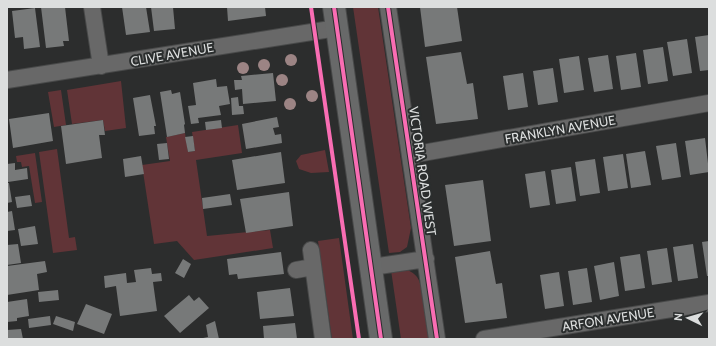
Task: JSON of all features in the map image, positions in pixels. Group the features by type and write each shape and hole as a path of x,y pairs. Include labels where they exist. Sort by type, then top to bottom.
{"main road":[{"path":"335,18 372,266 381,339"}],"street":[{"path":"92,7 101,66"},
{"name":"VICTORIA ROAD WEST","path":"388,7 437,339"},
{"name":"CLIVE AVENUE","path":"7,80 101,66 335,18"},
{"name":"FRANKLYN AVENUE","path":"410,155 709,103"},
{"path":"311,250 323,339"},
{"path":"372,266 426,259"},
{"path":"296,270 313,267"},
{"name":"ARFON AVENUE","path":"484,339 709,303"}],"shaded area":[{"path":"353,7 378,7 411,228 407,247 400,252 389,253"},
{"path":"121,81 126,128 105,131 103,120 72,124 67,90"},
{"path":"61,90 66,125 54,127 48,92"},
{"path":"238,125 242,153 196,160 207,236 270,230 273,248 194,260 177,241 154,244 142,165 170,161 166,137 185,133 188,152 195,151 192,132"},
{"path":"57,149 69,238 75,237 77,250 53,253 39,152"},
{"path":"325,150 329,172 311,173 299,169 296,161 301,155"},
{"path":"35,153 42,202 35,203 29,166 22,167 21,162 17,162 16,156"},
{"path":"339,238 353,339 332,339 318,241"},
{"path":"403,268 409,270 417,277 422,289 429,339 401,339 391,270"}],"building":[{"path":"41,7 65,7 69,41 63,41 64,46 46,48"},
{"path":"122,7 146,7 150,32 126,35"},
{"path":"151,7 173,7 175,29 154,31"},
{"path":"227,7 265,7 266,16 228,21"},
{"path":"420,7 457,7 462,41 425,47"},
{"path":"35,8 40,47 24,49 23,37 15,38 12,11"},
{"path":"709,35 709,70 700,71 695,37"},
{"path":"687,39 692,73 673,76 667,42"},
{"path":"663,47 668,81 648,84 643,50"},
{"path":"461,52 467,84 473,83 478,119 436,124 426,57"},
{"path":"636,53 641,87 621,90 616,56"},
{"path":"608,55 613,89 594,92 588,58"},
{"path":"579,56 584,90 564,93 559,59"},
{"path":"553,68 558,102 538,105 533,71"},
{"path":"273,73 276,101 243,104 242,89 235,90 234,80 242,80 241,76"},
{"path":"523,73 528,107 508,110 503,76"},
{"path":"216,79 217,87 227,86 230,104 219,106 221,115 198,118 199,123 191,124 188,106 196,105 193,83"},
{"path":"171,90 172,94 180,92 185,133 167,137 160,92"},
{"path":"150,95 156,126 154,126 155,134 139,136 133,98"},
{"path":"238,97 239,106 243,106 244,114 232,115 231,98"},
{"path":"49,113 53,141 13,148 9,119"},
{"path":"277,117 279,127 273,128 275,135 281,134 282,143 246,149 242,124"},
{"path":"103,120 105,135 99,135 102,158 66,164 61,126"},
{"path":"221,120 222,128 206,130 205,122"},
{"path":"193,136 195,151 188,152 185,137"},
{"path":"705,138 709,172 690,175 685,141"},
{"path":"167,143 169,159 159,160 157,144"},
{"path":"676,143 681,177 662,180 656,146"},
{"path":"645,151 651,185 631,188 626,154"},
{"path":"281,152 285,183 237,190 232,160"},
{"path":"623,154 628,188 608,191 603,157"},
{"path":"141,156 144,174 125,177 123,159"},
{"path":"595,159 600,193 580,196 575,162"},
{"path":"15,163 15,170 27,168 28,179 8,182 7,164"},
{"path":"571,167 576,201 556,204 551,170"},
{"path":"545,171 550,205 530,208 525,174"},
{"path":"483,180 491,241 454,246 445,185"},
{"path":"7,183 9,183 12,202 7,203"},
{"path":"289,192 293,226 246,233 240,199"},
{"path":"230,194 232,205 203,209 202,198"},
{"path":"30,195 32,206 17,208 15,197"},
{"path":"12,211 15,230 7,231 7,212"},
{"path":"35,226 38,244 21,246 18,229"},
{"path":"709,241 709,276 707,276 702,242"},
{"path":"18,244 21,263 7,265 7,245"},
{"path":"693,244 698,278 678,281 673,247"},
{"path":"667,248 672,282 652,285 647,251"},
{"path":"490,251 496,284 502,283 507,318 465,323 455,257"},
{"path":"281,252 284,274 238,279 237,274 229,275 227,259"},
{"path":"640,254 645,288 625,291 620,257"},
{"path":"183,259 191,264 184,278 175,273"},
{"path":"45,261 47,272 37,274 39,290 7,295 7,266"},
{"path":"614,262 619,296 600,300 594,266"},
{"path":"151,268 152,274 161,273 162,281 153,282 157,311 120,316 116,286 105,288 104,276 126,273 127,283 136,282 134,270"},
{"path":"587,268 592,302 573,305 568,271"},
{"path":"559,272 564,306 545,309 540,275"},
{"path":"290,288 294,316 260,319 257,292"},
{"path":"58,290 59,300 39,302 38,292"},
{"path":"189,295 194,301 199,297 209,308 180,333 164,316"},
{"path":"27,299 29,316 17,318 17,321 7,322 7,302"},
{"path":"86,304 112,314 104,334 77,324"},
{"path":"50,316 51,325 29,328 28,319"},
{"path":"56,316 75,322 73,331 53,324"},
{"path":"215,321 219,339 198,339 208,337 206,325"},
{"path":"295,323 297,339 264,339 263,326"},
{"path":"21,329 23,339 7,339 7,330"}],"cycle path":[{"path":"311,7 359,339"},
{"path":"334,7 381,339"},
{"path":"388,7 437,339"}]}
